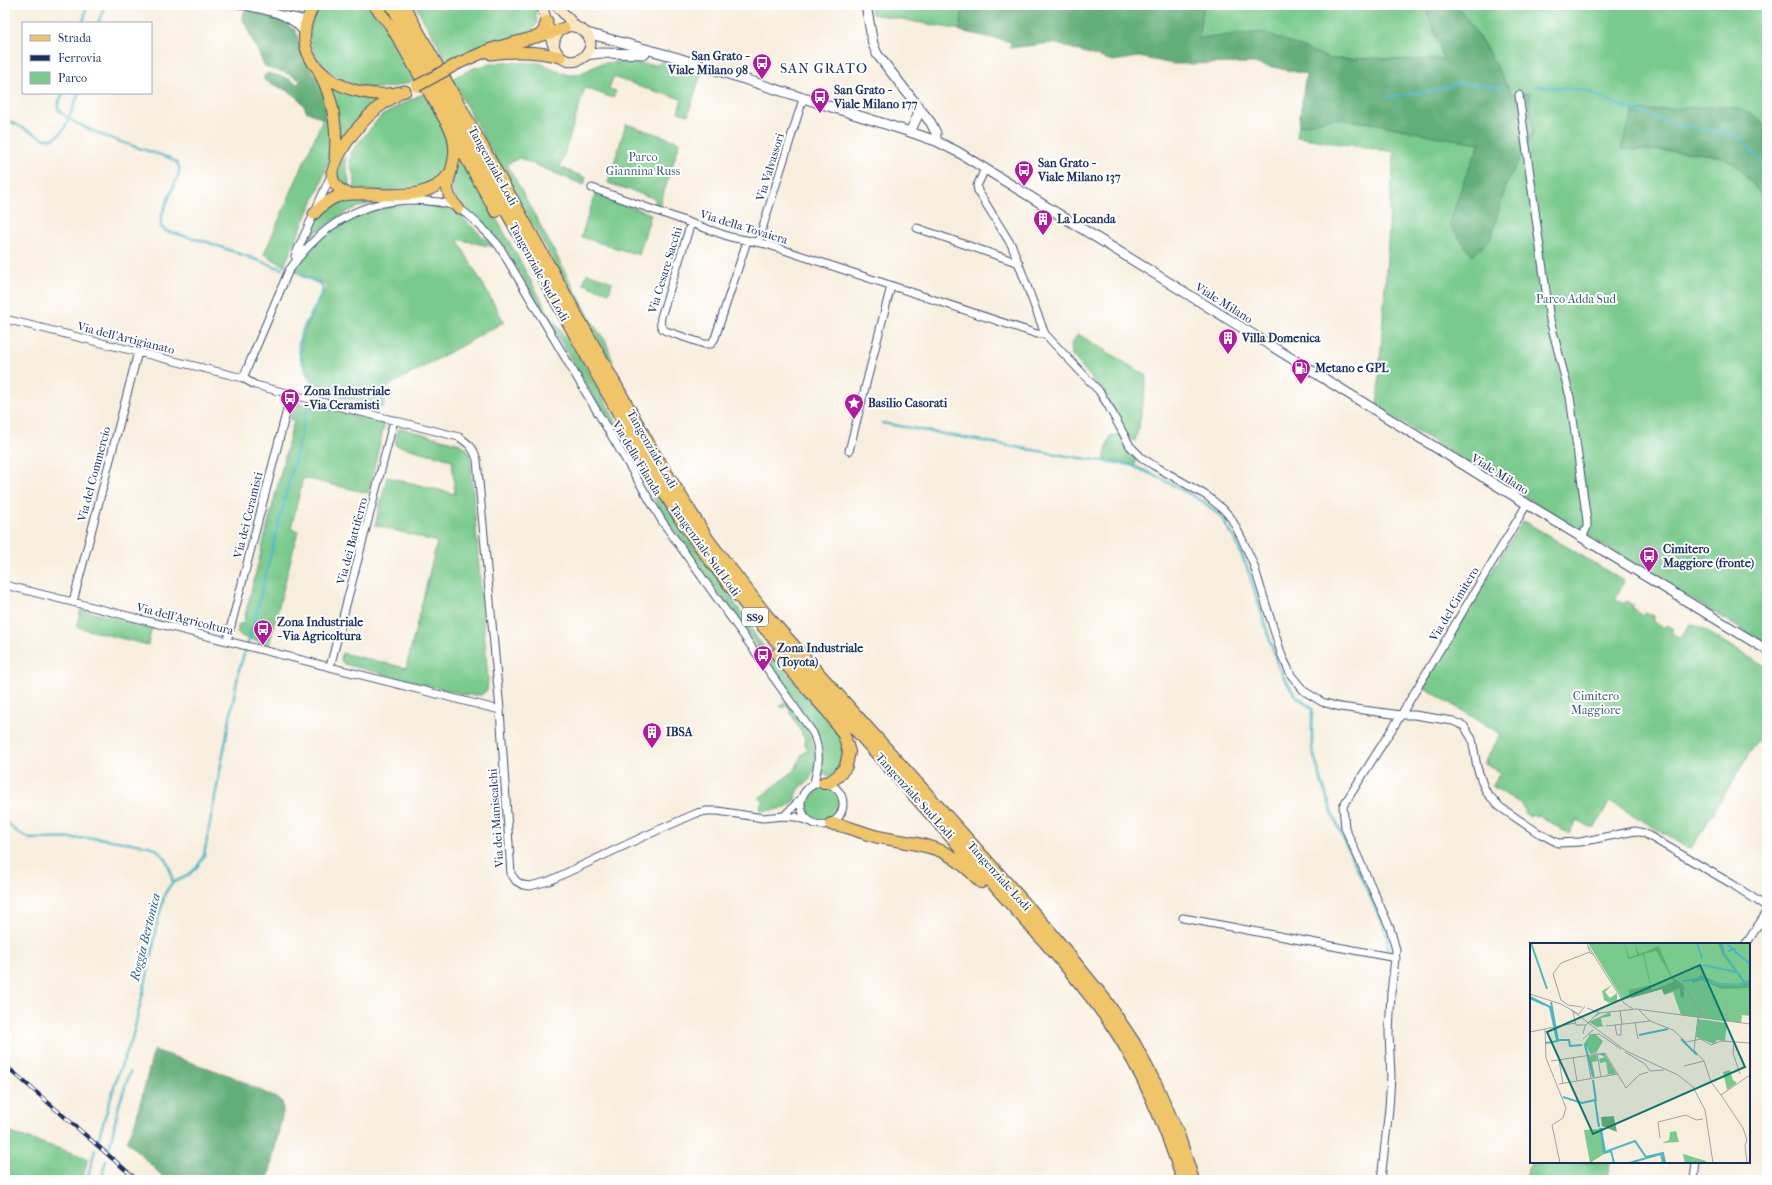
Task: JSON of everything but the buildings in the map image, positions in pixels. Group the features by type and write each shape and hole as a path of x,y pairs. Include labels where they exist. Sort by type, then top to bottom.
{"highway":[{"name":"Tangenziale Sud Lodi","path":"392,5 558,306 662,488 699,544 743,602 1053,951 1096,1004 1129,1054 1156,1107 1183,1180"},
{"name":"Tangenziale Lodi","path":"403,5 653,452 708,540 767,616 1047,928 1106,1001 1134,1043 1157,1087 1178,1134 1193,1180"},
{"path":"411,5 420,26 422,40"},
{"path":"452,132 532,277 551,301 558,306"},
{"path":"743,602 750,618 763,638 830,714 844,735 849,752 846,766 838,776 830,782 818,784"},
{"path":"831,824 845,825 879,837 930,846 953,857 971,871 1022,928 1053,951"}],"main road":[{"path":"374,5 391,26 452,132 455,150 446,188 449,197 458,208"},
{"path":"541,5 554,45 560,57"},
{"path":"464,61 487,54 519,52 544,53 570,61 576,61 585,55 590,45 586,34 575,26 556,5"},
{"path":"312,11 305,35 308,54 326,88 333,112 336,143 333,170 334,184 338,189 349,194"},
{"path":"537,37 543,32 547,21"},
{"path":"333,170 341,151 350,137 380,106 405,91 464,61 504,45 575,26"},
{"path":"554,45 556,36 564,28"},
{"path":"315,66 327,78 351,90 378,95 388,95 405,91"},
{"path":"314,214 336,197 349,194 416,193 426,191 439,185 450,174"}],"street":[{"path":"241,5 278,15 296,24 305,35"},
{"path":"866,5 873,44 877,54 918,105 934,128 936,141"},
{"path":"278,15 312,11"},
{"path":"586,34 660,54"},
{"path":"585,55 601,53 660,54"},
{"name":"Viale Milano","path":"660,54 675,57 910,132 936,141 958,152 1582,538 1767,650"},
{"path":"1519,95 1550,320 1570,397 1574,425 1587,521 1587,527 1582,538"},
{"name":"Via Valvassori","path":"758,242 803,99"},
{"path":"910,132 918,115 918,105"},
{"path":"985,169 977,186 978,192 1012,246 1045,334 1099,391 1134,452 1153,466 1206,496 1223,509 1236,527 1248,550 1282,656 1291,675 1301,687 1313,698 1331,705 1453,721 1464,726 1472,739 1481,779 1487,793 1500,807 1538,832 1558,843 1580,842 1635,832 1644,833 1732,884 1767,907"},
{"path":"243,378 333,170"},
{"name":"Via della Tovaiera","path":"592,188 730,237 758,242 1037,334 1045,334"},
{"path":"288,272 300,255 316,237 342,220 369,207 390,202 417,200 444,203 458,208"},
{"name":"Via della Filanda","path":"458,208 488,234 499,246 662,521 813,734 818,748 818,784"},
{"name":"Via Cesare Sacchi","path":"691,223 660,324 663,330 704,344 711,344 716,338 747,241"},
{"path":"917,228 1019,263"},
{"path":"849,451 891,286"},
{"name":"Via dell'Artigianato","path":"5,319 243,378 255,385 459,437 470,444"},
{"name":"Via del Commercio","path":"73,602 138,352"},
{"name":"Via dei Ceramisti","path":"227,641 291,394"},
{"name":"Via dei Battiferro","path":"330,667 394,420"},
{"name":"Via dei Maniscalchi","path":"470,444 475,451 477,460 500,710 511,874 516,881 523,885 530,886 549,881 647,834 697,813 718,811 762,818 784,816"},
{"name":"Via del Cimitero","path":"1381,1180 1389,1108 1390,1013 1396,950 1390,928 1345,828 1343,815 1344,806 1401,715 1527,504"},
{"name":"Via dell'Agricoltura","path":"5,585 500,710"},
{"path":"818,784 834,787 839,791 843,800 842,811 839,817 831,824 819,826 796,817 784,816 801,799 806,790 818,784"},
{"path":"801,799 801,811 808,821"},
{"path":"1747,943 1767,912"},
{"path":"1183,918 1396,958"},
{"path":"1694,1180 1696,1163"}],"green space":[{"path":"325,5 367,5 376,11 417,79 397,86 377,88 363,87 349,83 336,76 325,67 316,56 311,44 310,31 315,18"},
{"path":"415,5 535,5 537,8 537,24 532,30 526,33 526,36 486,44 467,52 446,65 438,45"},
{"name":"Parco Adda Sud","path":"870,5 1767,5 1767,645 1377,407 1394,152 1297,137 1306,74 1252,62 1052,42 1013,42 961,30 872,14"},
{"path":"963,5 1204,5 1198,38 1264,32 1331,59 1378,58 1406,60 1444,59 1425,5 1457,5 1483,43 1512,94 1529,93 1534,133 1507,182 1491,238 1473,256 1449,225 1465,177 1480,143 1439,137 1377,124 1334,118 1299,126 1306,74 1253,63 1173,64 1139,57 1113,61 1053,43 1010,48 1011,42 960,31"},
{"path":"247,10 277,18 296,31 302,53 320,83 326,100 323,119 306,111 294,95 264,80 264,76 268,73 287,78 297,84 301,81 283,72 270,69 264,65 243,19 243,13"},
{"path":"662,61 701,74 688,115 678,112 682,99 637,86 613,77 609,89 616,91 613,98 585,88 560,167 586,178 584,185 519,158 507,164 595,327 606,341 613,363 611,363 451,79 474,68 500,62 541,63 568,75 577,75 600,64 612,62 657,65"},
{"path":"329,84 356,95 384,100 341,144"},
{"path":"425,93 447,130 450,139 450,155 442,174 433,182 408,190 354,190 355,183 350,161 351,154 355,147 380,117 403,103"},
{"path":"326,100 332,140 330,157 319,188 284,266 264,254 323,119"},
{"path":"1722,106 1741,109 1757,118 1767,128 1767,203 1749,179 1739,168 1728,160 1707,154 1621,149 1633,111"},
{"name":"Parco Giannina Russ","path":"626,124 680,142 659,207 654,205 656,199 608,183"},
{"path":"346,155 349,188 343,185 338,177 339,169"},
{"path":"462,156 549,314 583,363 647,475 687,537 733,600 757,638 839,734 844,746 842,766 830,776 821,774 823,747 813,726 666,519 502,243 463,208 452,192 451,181 460,157"},
{"path":"595,194 651,214 639,255 581,237"},
{"path":"348,198 379,200 348,211 308,238 318,218 328,208"},
{"path":"403,205 432,207 455,211 494,247 457,239 504,322 389,386 383,408 324,392 317,396 314,395 315,390 313,381 302,358 302,340 308,322 326,288 325,284 295,272 316,244 328,233 355,217 386,208"},
{"path":"587,273 612,282 609,293 583,284"},
{"path":"1078,334 1147,376 1139,427 1135,441 1130,440 1100,388 1072,355 1071,345"},
{"path":"298,403 312,405 383,423 384,426 368,493 303,478 291,529 298,531 269,645 243,637 237,632 239,624 243,624 294,420 290,419 293,408"},
{"path":"401,428 460,444 466,448 470,454 488,679 487,690 481,695 466,695 344,664 341,660 342,653 406,668 437,542 375,525 387,477 455,494 452,460 395,445 398,430"},
{"path":"1120,434 1136,459 1135,465 1104,459 1110,436"},
{"name":"Cimitero Maggiore","path":"1522,522 1526,522 1622,580 1623,584 1615,598 1624,604 1626,601 1633,605 1632,608 1642,615 1646,612 1654,616 1654,622 1664,628 1666,625 1673,629 1671,633 1681,638 1690,624 1694,624 1767,668 1767,725 1692,847 1688,848 1610,801 1595,827 1591,828 1577,820 1569,834 1538,815 1532,814 1530,817 1524,813 1526,810 1522,807 1523,805 1492,786 1500,773 1485,764 1485,761 1501,734 1423,687 1422,683"},
{"path":"81,610 152,627 148,645 76,627"},
{"path":"784,702 787,702 810,737 814,747 815,767 810,779 799,789 790,805 777,809 760,810 762,801 759,798 795,770 802,754 808,750 804,743 806,741 787,706 781,708 781,705"},
{"path":"827,785 836,790 840,796 840,810 836,816 827,821 819,821 810,816 806,810 805,799 810,790 816,786"},
{"path":"154,1050 231,1076 282,1101 283,1112 268,1180 166,1180 127,1141 135,1123"},
{"path":"5,1131 88,1158 82,1180 5,1180"},
{"path":"1530,1160 1530,1163 1609,1163 1607,1180 1526,1180"}],"waterway":[{"path":"83,22 87,5"},
{"name":"Roggia Bertonica","path":"98,22 105,5"},
{"path":"1387,97 1432,91 1460,83 1501,87"},
{"path":"1535,86 1584,90 1619,105 1682,126 1733,134 1742,140 1767,168"},
{"path":"63,94 58,104 58,109 66,117 109,138 167,157 178,165 179,173 161,217 161,227 166,231 207,242 282,269"},
{"name":"Roggia Bertonica","path":"5,119 45,139 53,139 60,134 65,127 79,94"},
{"path":"172,883 191,873 204,855 239,670 252,630 311,394 310,381 300,357 299,344 303,329 318,302 323,288 321,284 302,276"},
{"path":"882,423 1067,456 1131,465 1158,477 1204,502 1222,518 1235,540 1247,567 1279,669 1294,694 1312,709 1312,748 1321,780 1334,818 1384,927 1389,952"},
{"name":"Roggia Bertonica","path":"5,821 18,833 31,839 98,838 149,846 156,849 166,859 172,875 172,883 165,893 156,928 152,955 132,1039 118,1074 98,1140"},
{"path":"109,1149 119,1105 130,1072"},
{"name":"Roggia Bertonica","path":"87,1180 95,1150"},
{"path":"101,1180 106,1160"}],"railway":[{"path":"5,1065 137,1180"}],"place":[{"name":"San Grato - Viale Milano 98","path":"762,80"},
{"name":"San Grato - Viale Milano 177","path":"820,114"},
{"name":"San Grato - Viale Milano 137","path":"1024,187"},
{"name":"La Locanda","path":"1043,236"},
{"name":"Villa Domenica","path":"1228,355"},
{"name":"Metano e GPL","path":"1301,385"},
{"name":"Zona Industriale - Via Ceramisti","path":"290,415"},
{"name":"Basilio Casorati","path":"854,420"},
{"name":"Cimitero Maggiore (fronte)","path":"1649,573"},
{"name":"Zona Industriale - Via Agricoltura","path":"263,646"},
{"name":"Zona Industriale (Toyota)","path":"763,672"},
{"name":"IBSA","path":"652,749"}],"district":[{"name":"SAN GRATO","path":"824,68"}]}
